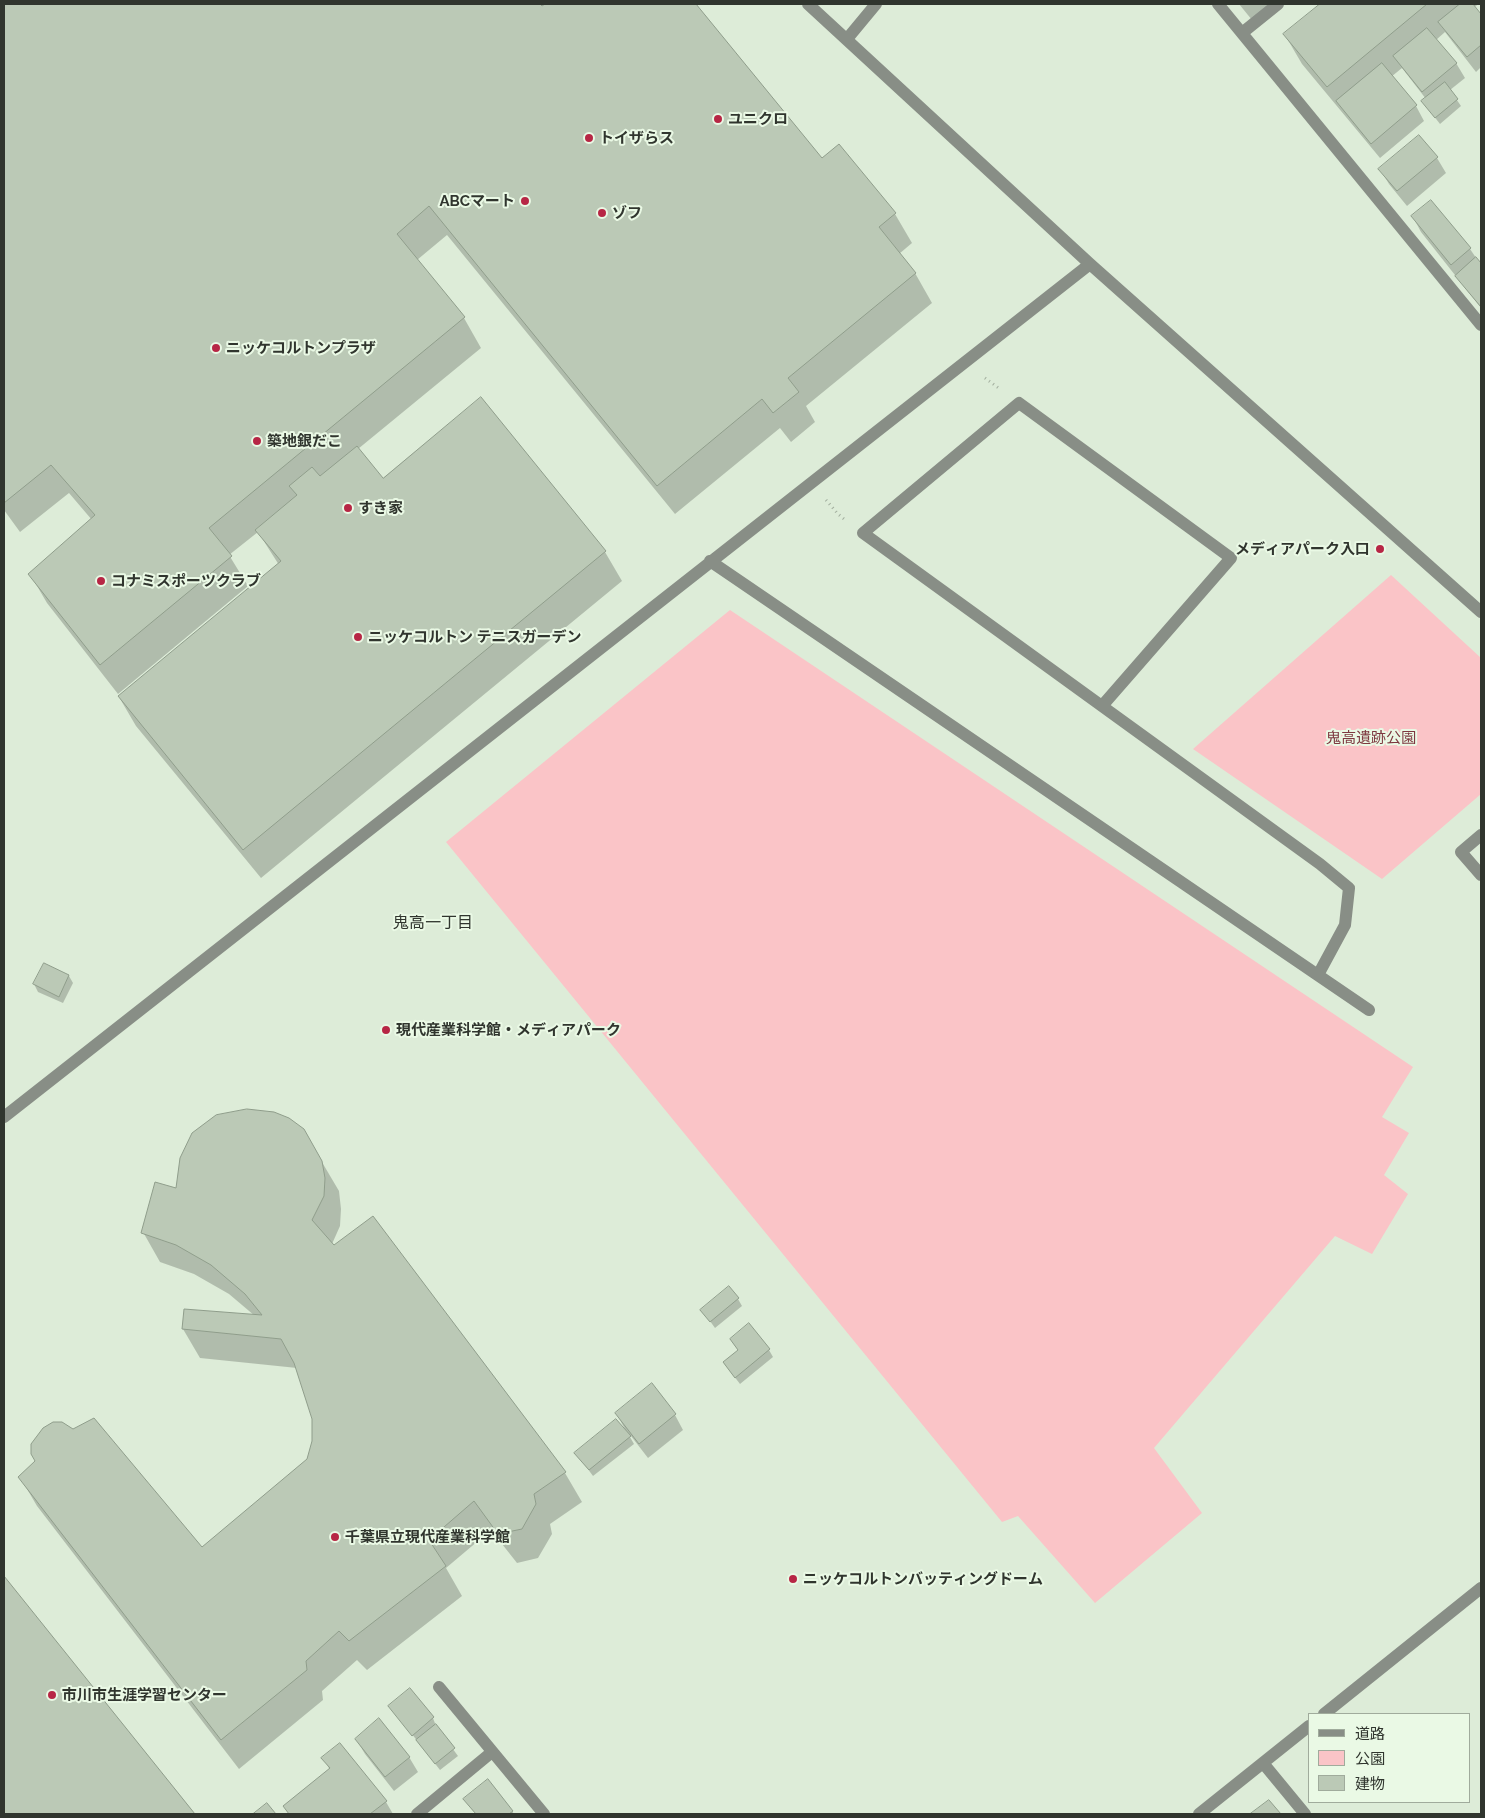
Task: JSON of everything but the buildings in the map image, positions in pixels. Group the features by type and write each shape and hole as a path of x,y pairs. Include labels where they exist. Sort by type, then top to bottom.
{"street":[{"path":"808,4 1090,264 1481,612"},
{"path":"847,40 876,4"},
{"path":"1218,4 1481,325"},
{"path":"1242,33 1278,4"},
{"path":"4,1117 1090,264"},
{"path":"1102,706 1231,558 1019,403 863,533 1320,864 1350,888 1345,925 1318,975"},
{"path":"710,561 1370,1010"},
{"path":"1481,835 1461,852 1481,875"},
{"path":"1325,1713 1481,1588"},
{"path":"439,1687 544,1814"},
{"path":"1198,1814 1308,1727"},
{"path":"417,1814 492,1752"},
{"path":"1263,1763 1305,1814"}],"path":[{"path":"964,363 1019,403"},
{"path":"812,482 838,514 863,533"}],"green space":[{"name":"鬼高遺跡公園","path":"1391,575 1481,658 1481,794 1382,879 1193,749"},
{"path":"730,610 1413,1067 1382,1117 1409,1133 1384,1175 1408,1194 1372,1254 1335,1236 1154,1448 1202,1513 1095,1603 1018,1516 1002,1522 446,842"}],"place":[{"name":"ユニクロ","path":"718,119"},
{"name":"トイザらス","path":"589,138"},
{"name":"ABCマート","path":"525,201"},
{"name":"ゾフ","path":"602,213"},
{"name":"ニッケコルトンプラザ","path":"216,348"},
{"name":"築地銀だこ","path":"257,441"},
{"name":"すき家","path":"348,508"},
{"name":"メディアパーク入口","path":"1380,549"},
{"name":"コナミスポーツクラブ","path":"101,581"},
{"name":"ニッケコルトン テニスガーデン","path":"358,637"},
{"name":"現代産業科学館・メディアパーク","path":"386,1030"},
{"name":"千葉県立現代産業科学館","path":"335,1537"},
{"name":"ニッケコルトンバッティングドーム","path":"793,1579"},
{"name":"市川市生涯学習センター","path":"52,1695"}],"district":[{"name":"鬼高一丁目","path":"433,923"}]}
